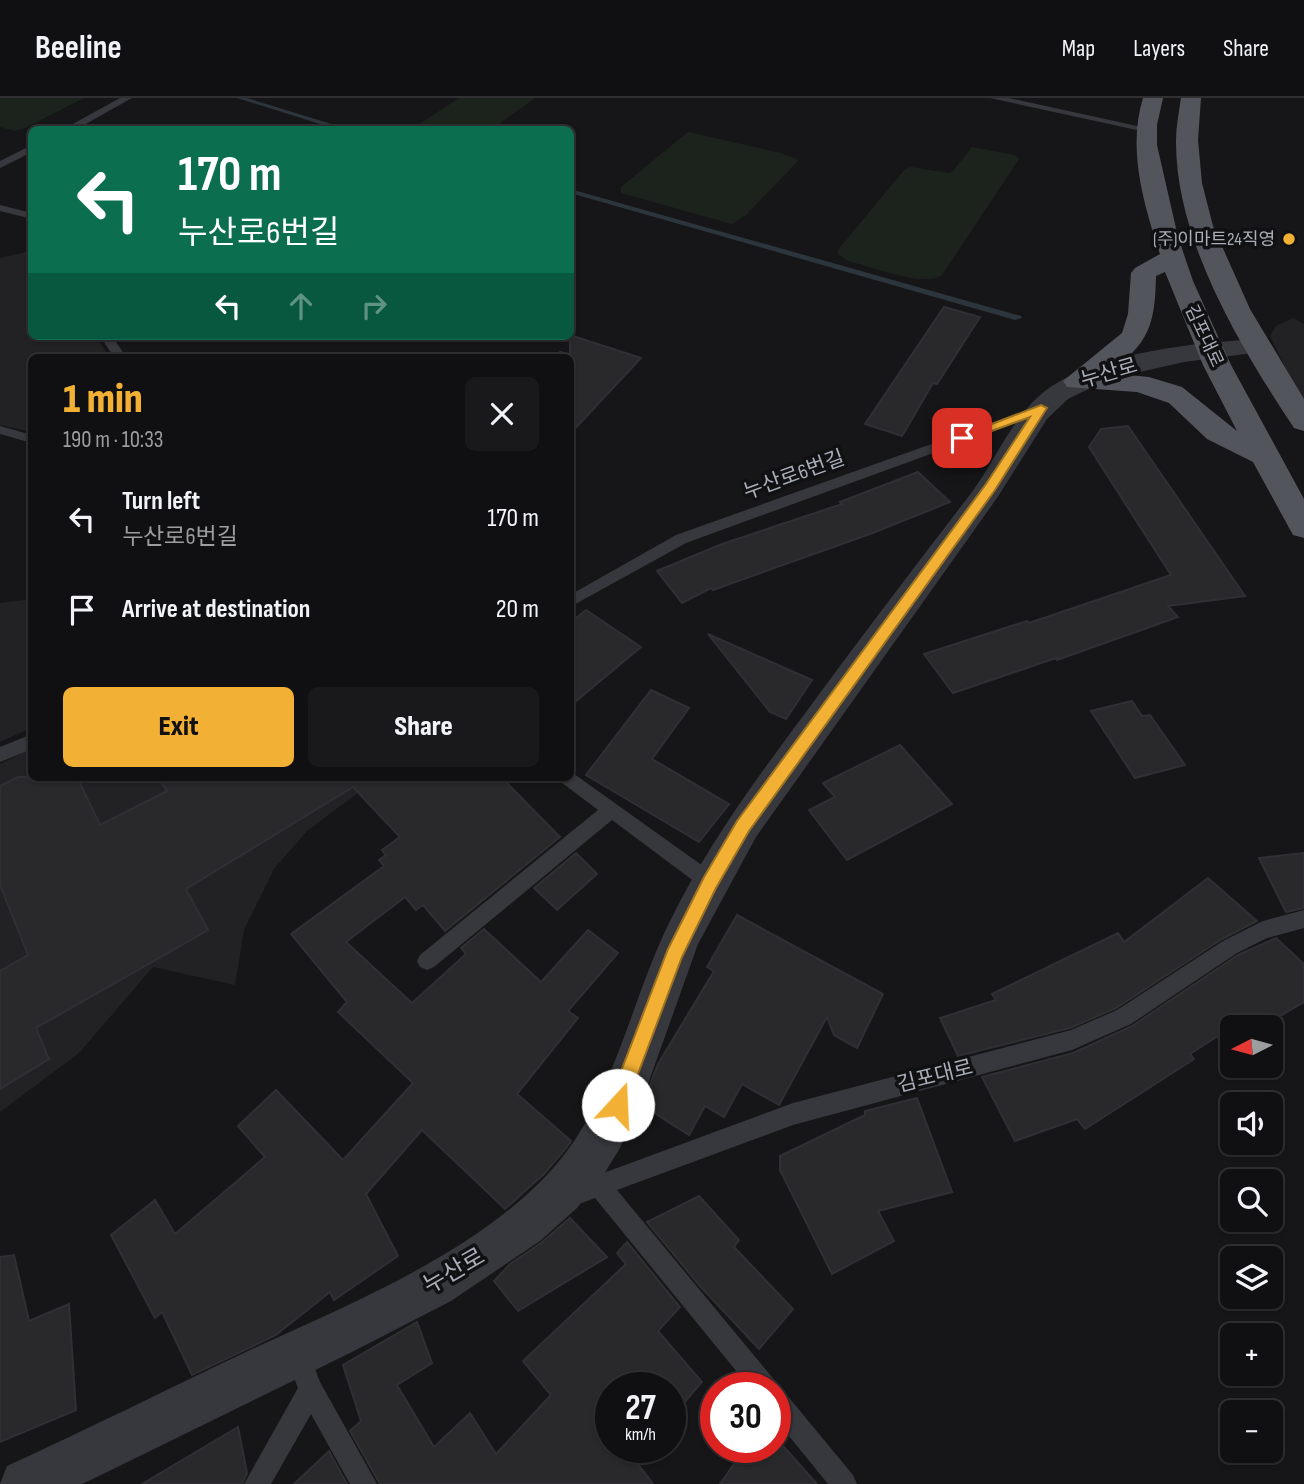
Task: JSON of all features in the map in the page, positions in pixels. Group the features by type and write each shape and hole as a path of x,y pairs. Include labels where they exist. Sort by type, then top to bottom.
{"main road":[{"name":"김포대로","path":"1153,98 1146,129 1156,196 1186,298 1208,349 1304,527"},
{"name":"김포대로","path":"1191,98 1186,146 1205,239 1232,298 1304,422"},
{"path":"1077,381 1117,353 1138,331 1144,273 1173,257"},
{"path":"1077,381 1147,384 1175,394 1193,407 1216,432 1266,456"}],"street":[{"name":"누산로","path":"25,1484 296,1354 475,1260 519,1230 551,1203 590,1157 618,1105 674,955 710,883 766,793 990,487 1041,408 1077,381 1208,349 1259,346"}],"lane":[{"path":"74,126 127,98"},
{"path":"996,98 1146,129"},
{"path":"0,165 28,150"},
{"path":"0,208 28,215"},
{"name":"누산로6번길","path":"574,600 681,539 1041,408"},
{"path":"0,430 28,438"},
{"path":"0,755 28,743"},
{"path":"571,781 710,883"},
{"path":"427,961 610,811"},
{"name":"김포대로","path":"551,1203 793,1114 1072,1040 1124,1017 1230,947 1263,930 1304,919"},
{"path":"599,1186 753,1372"},
{"path":"296,1354 312,1390 363,1484"},
{"path":"257,1484 312,1390"},
{"path":"791,1419 844,1484"}],"shaded area":[{"path":"0,98 84,98 25,128 15,131 0,127"},
{"path":"459,98 535,98 496,126 417,126"},
{"path":"688,132 780,153 799,160 746,215 732,224 621,193 621,187"},
{"path":"972,147 1015,155 1019,159 942,275 934,278 910,278 848,261 838,254 838,250 905,169 911,167 952,172"},
{"path":"28,252 28,340 98,340 107,354 28,354 28,431 0,425 0,258"},
{"path":"1293,318 1304,324 1304,405 1270,336 1276,326"},
{"path":"28,599 28,729 0,742 0,603"},
{"path":"28,750 28,781 374,781 307,831 274,869 244,930 235,985 153,967 79,1053 0,1112 0,764"}],"building":[{"path":"944,307 980,317 937,384 933,383 902,436 865,424"},
{"path":"574,336 641,358 574,430 574,354 570,354 570,340 574,340"},
{"path":"1128,426 1245,596 1168,606 1178,617 953,693 924,654 1027,621 1029,623 1171,575 1089,447 1101,429"},
{"path":"918,472 950,502 870,534 713,590 711,588 682,603 657,571 722,544 842,504 840,502"},
{"path":"586,610 641,647 574,703 574,620"},
{"path":"708,634 812,680 786,719 770,712"},
{"path":"651,690 689,708 652,759 729,804 699,842 586,775"},
{"path":"1132,701 1142,716 1150,715 1185,765 1135,778 1091,711"},
{"path":"900,745 952,804 847,860 809,810 835,797 823,783"},
{"path":"18,777 28,777 28,781 79,781 100,825 167,791 161,781 505,781 560,837 445,931 423,905 416,910 405,897 346,942 412,1003 466,954 461,948 484,929 541,982 588,930 618,953 568,1011 578,1018 517,1094 571,1141 544,1174 505,1209 422,1130 366,1194 398,1256 334,1300 330,1292 276,1335 192,1375 162,1312 155,1318 111,1235 155,1200 175,1234 265,1157 238,1126 276,1090 343,1160 413,1083 338,1012 347,1002 291,934 384,866 379,860 386,855 382,850 400,837 353,787 186,889 208,930 36,1028 49,1059 0,1089 0,971 28,955 0,885 0,786"},
{"path":"576,853 597,874 557,910 534,888"},
{"path":"1304,853 1304,908 1286,912 1259,858"},
{"path":"1208,878 1257,921 1222,939 1116,1008 1070,1028 958,1056 940,1018 996,1000 992,994 1118,933 1124,942"},
{"path":"737,915 883,994 857,1048 834,1035 827,1017 779,1105 742,1084 724,1117 705,1106 689,1135 642,1105 658,1064 714,971 707,967"},
{"path":"1276,938 1304,964 1304,1002 1282,1015 1220,1015 1220,1035 1190,1054 1194,1059 1085,1129 1077,1119 1015,1141 982,1077 1073,1053 1132,1026 1238,955"},
{"path":"917,1098 952,1192 878,1211 894,1241 832,1274 780,1170 780,1156 865,1115 865,1111"},
{"path":"699,1196 739,1240 734,1247 793,1309 759,1349 699,1285 647,1222"},
{"path":"570,1218 607,1257 518,1311 494,1281 510,1264 541,1243"},
{"path":"627,1242 680,1307 658,1331 700,1380 700,1384 686,1400 686,1372 595,1372 595,1463 637,1463 653,1484 380,1484 350,1431 361,1421 343,1365 417,1322 432,1363 397,1385 434,1447 470,1413 496,1454 551,1395 523,1361 626,1264 617,1253"},
{"path":"14,1255 29,1321 69,1304 76,1410 0,1442 0,1257"},
{"path":"238,1427 247,1473 242,1484 142,1484"},
{"path":"329,1451 347,1484 294,1484"},
{"path":"791,1455 817,1484 720,1484 735,1463 791,1463"}],"waterway":[{"path":"240,98 334,126"},
{"path":"574,192 1018,318"}],"place":[{"name":"(주)이마트24직영","path":"1289,239"}],"route":[{"path":"618,1105 674,955 710,883 743,826 990,487 1041,408 962,438"}]}
